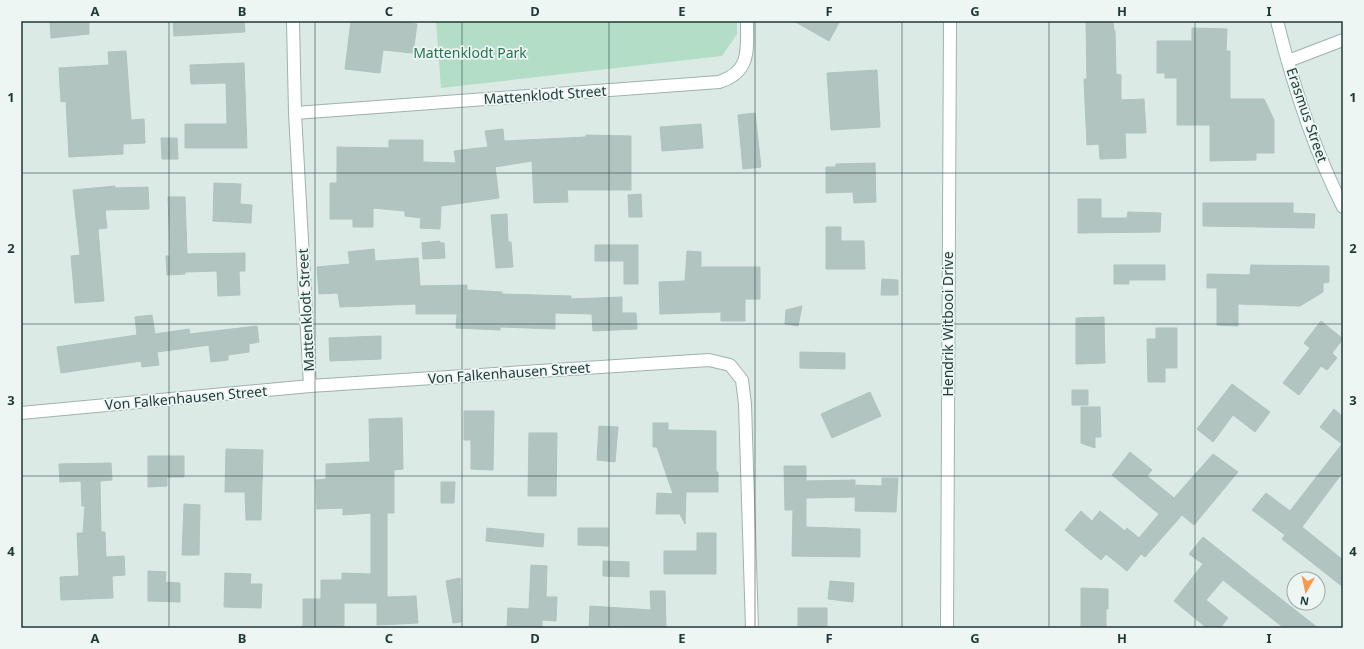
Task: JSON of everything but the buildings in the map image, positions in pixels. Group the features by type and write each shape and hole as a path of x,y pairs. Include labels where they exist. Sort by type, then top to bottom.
{"street":[{"name":"Mattenklodt Street","path":"293,21 295,113 310,386"},
{"name":"Mattenklodt Street","path":"295,113 719,82 731,79 738,73 747,54 747,21"},
{"name":"Hendrik Witbooi Drive","path":"947,628 950,21"},
{"name":"Erasmus Street","path":"1277,21 1306,119 1332,185 1343,207"},
{"path":"1288,62 1343,40"},
{"name":"Von Falkenhausen Street","path":"21,413 310,386 709,360 730,365 742,380 745,404 752,628"}],"green space":[{"name":"Mattenklodt Park","path":"436,21 737,21 737,34 722,56 441,88"}]}
